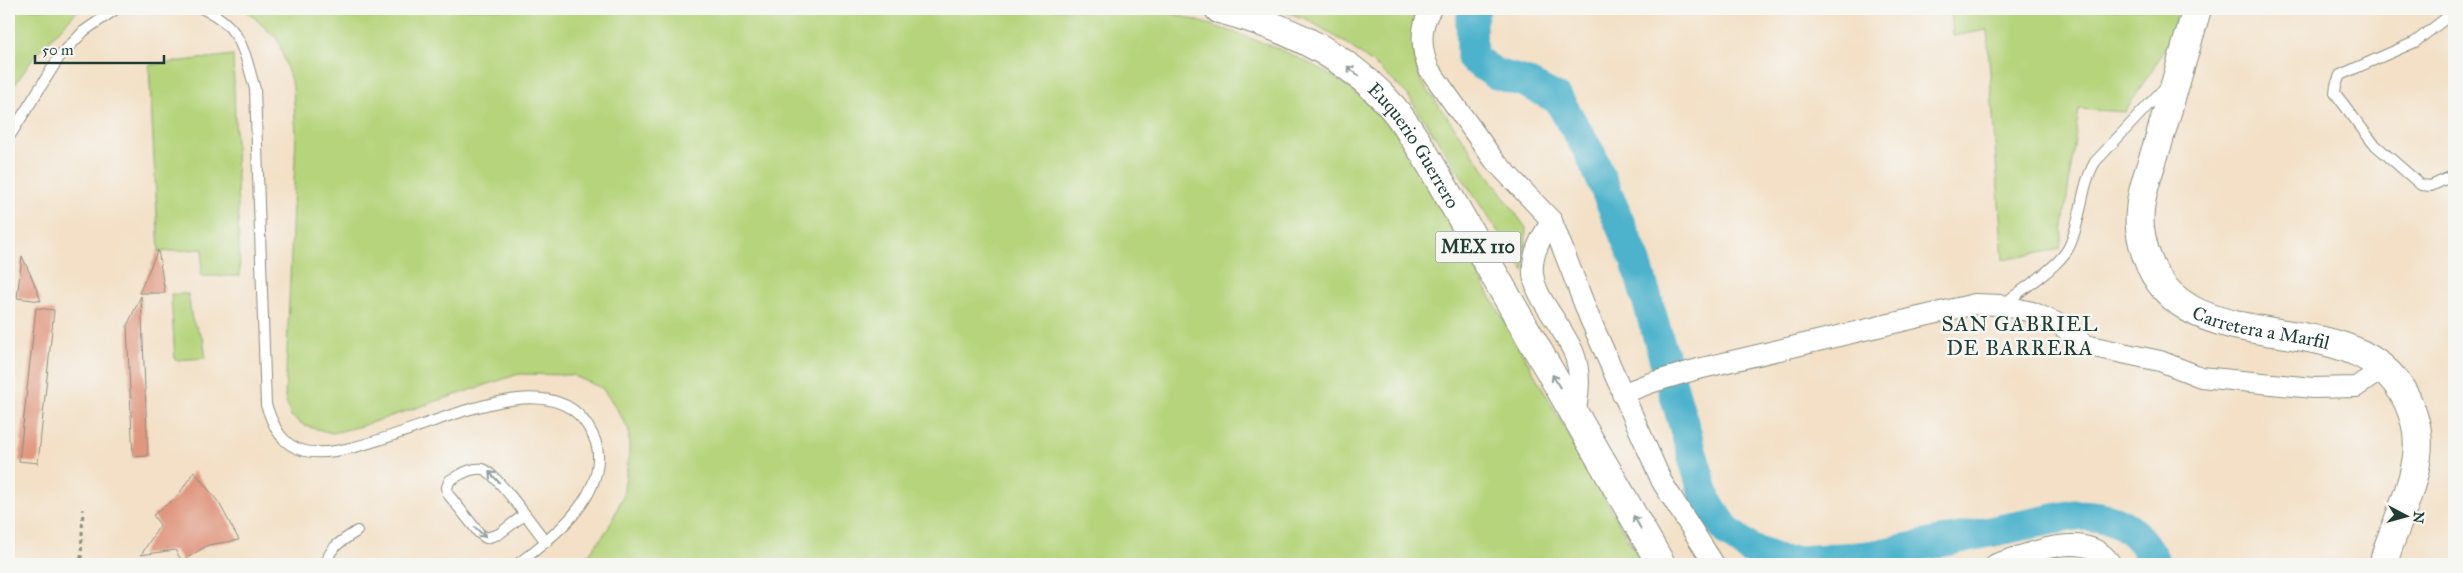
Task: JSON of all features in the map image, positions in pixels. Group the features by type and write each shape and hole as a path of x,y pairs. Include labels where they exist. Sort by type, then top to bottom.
{"main road":[{"name":"Euquerio Guerrero","path":"1219,9 1248,16 1291,33 1326,51 1366,81 1394,109 1424,153 1661,564"},
{"name":"Carretera a Marfil","path":"2197,9 2144,192 2140,227 2149,261 2165,289 2189,310 2224,322 2342,345 2372,358 2393,376 2416,423 2417,455 2409,490 2384,564"}],"street":[{"path":"1431,9 1422,35 1423,56 1429,69 1494,160 1552,221 1590,319 1662,482 1714,564"},
{"path":"1552,221 1542,235 1534,255 1532,278 1540,299 1573,352 1579,374 1575,415"},
{"path":"1622,394 1650,383 1698,369 1976,304 2001,305 2032,312 2060,324 2085,345 2160,361 2201,377 2313,388 2356,387 2384,368"},
{"path":"1996,564 2050,548 2072,545 2092,548 2106,556 2111,564"}],"lane":[{"path":"9,137 60,56 84,32 116,9"},
{"path":"203,9 221,16 240,39 255,89 266,405 273,426 288,444 304,451 320,452 348,449 474,408 518,398 541,399 563,404 582,418 596,439 598,460 592,485 581,506 546,542 518,564"},
{"path":"2454,12 2415,42 2340,76 2336,85 2336,93 2373,143 2421,185 2431,186 2454,175"},
{"path":"2001,305 2063,256 2073,236 2088,178 2095,162 2178,72"},
{"path":"525,514 499,534 486,538 479,533 448,494 447,487 450,480 474,469 491,472 525,514 546,542"},
{"path":"327,564 327,556 334,546 357,531"}],"path":[{"path":"81,559 83,509"},
{"path":"63,564 81,559 97,564"}],"green space":[{"path":"9,9 79,9 34,57 9,93"},
{"path":"245,9 1158,9 1216,26 1273,47 1301,59 1353,90 1387,121 1403,142 1642,564 576,564 588,555 608,529 623,496 629,454 629,430 602,388 572,375 519,374 361,426 333,433 305,426 291,416 285,398 296,134 293,87 278,40"},
{"path":"1277,9 1420,9 1414,46 1418,72 1422,82 1526,228 1524,271 1407,94 1379,68 1343,41 1306,19"},
{"path":"1951,9 2179,9 2167,46 2125,112 2079,109 2060,249 2003,260 1987,30 1953,36"},
{"path":"233,55 240,276 201,276 203,249 159,252 149,65"},
{"path":"171,294 188,294 192,320 203,339 206,358 175,360"}],"building":[{"path":"158,250 165,293 139,293"},
{"path":"22,256 32,278 41,301 17,298"},
{"path":"141,296 148,456 133,457 127,326"},
{"path":"36,308 54,310 38,463 19,461"},
{"path":"194,471 219,503 239,540 208,545 182,561 175,550 141,555 160,525 153,515 178,496"}],"waterway":[{"path":"1475,9 1471,21 1472,58 1496,74 1525,82 1558,99 1591,155 1636,262 1706,501 1727,531 1750,549 1784,562 1870,556 2074,515 2089,516 2114,520 2124,525 2141,540 2156,564"}],"district":[{"name":"SAN GABRIEL DE BARRERA","path":"2020,336"}]}
